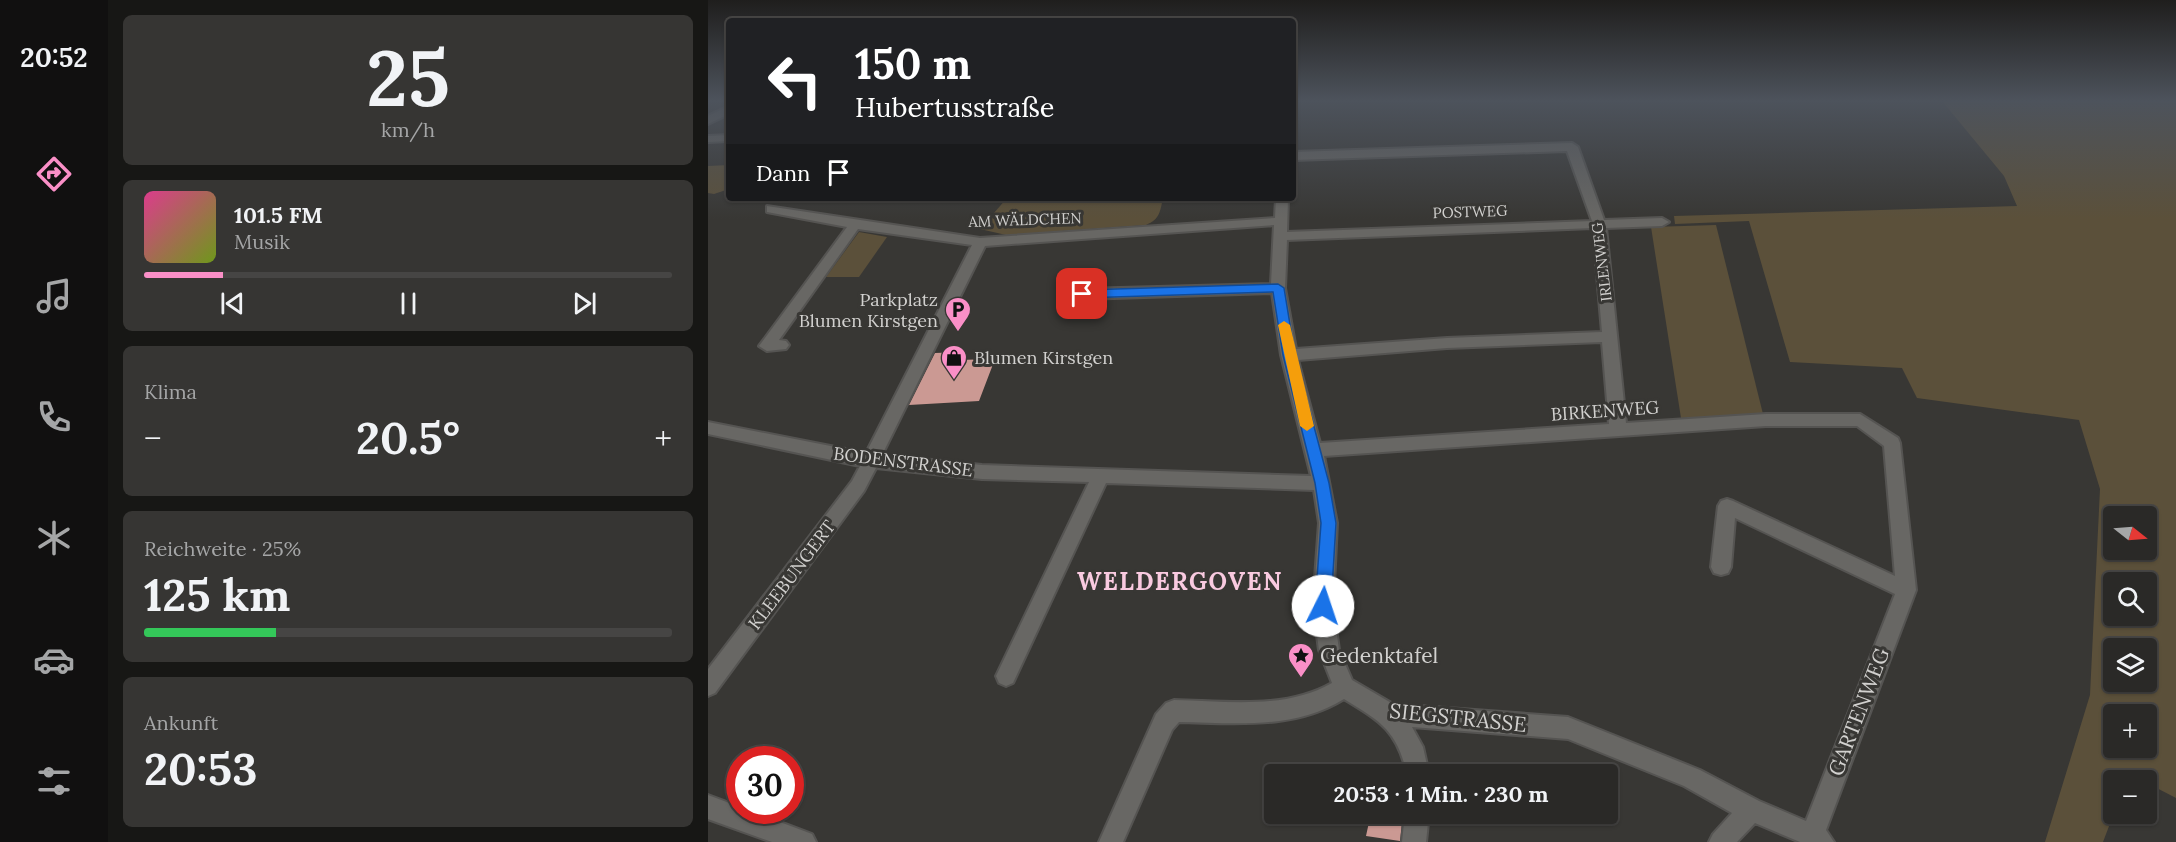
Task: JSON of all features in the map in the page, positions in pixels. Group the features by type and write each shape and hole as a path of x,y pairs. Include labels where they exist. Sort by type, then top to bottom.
{"street":[{"name":"IRLENWEG","path":"1296,156 1572,147 1599,223 1618,429"},
{"path":"1112,842 1164,722 1174,711 1305,708 1328,699 1344,687 1329,650 1323,606 1328,523 1322,483 1289,355 1278,288 1282,201"},
{"name":"AM WÄLDCHEN","path":"772,209 855,225 980,242 1281,229"},
{"name":"POSTWEG","path":"1281,229 1662,222"},
{"path":"782,345 768,346 855,225"},
{"name":"KLEEBUNGERT","path":"708,686 858,486 980,242"},
{"path":"1082,294 1278,288"},
{"path":"1289,355 1447,343 1610,336"},
{"name":"BIRKENWEG","path":"1313,450 1766,420 1860,420 1892,443"},
{"name":"BODENSTRASSE","path":"708,428 870,461 982,472 1322,483"},
{"name":"GARTENWEG","path":"1817,838 1906,590 1892,443"},
{"path":"1006,676 1101,475"},
{"path":"1721,567 1727,506 1906,590"},
{"name":"SIEGSTRASSE","path":"1344,687 1390,715 1568,728 1620,747 1692,778 1751,810 1817,838"},
{"path":"1390,715 1412,747 1416,764"},
{"path":"708,807 804,842"},
{"path":"1721,842 1751,810"},
{"path":"1414,842 1416,824"}],"shaded area":[{"path":"1974,140 2176,140 2176,798 2157,788 2157,770 2103,770 2103,824 2110,824 2103,842 2045,842 2090,695 2100,489 2079,420 1917,398 1902,368 1790,362 1749,221 1675,224 1674,216 2017,206 2004,176"},
{"path":"726,165 726,190 714,194 708,193 708,166"},
{"path":"1004,201 1162,201 1157,218 1146,225 1006,235 980,229"},
{"path":"1716,225 1763,414 1681,418 1651,227"},
{"path":"859,232 887,237 859,277 826,277"}],"building":[{"name":"Blumen Kirstgen","path":"962,352 958,360 995,359 979,401 909,405 935,353"},
{"path":"1369,824 1402,824 1400,841 1366,836"}],"slow traffic":[{"path":"1284,325 1307,426"}],"place":[{"name":"Parkplatz Blumen Kirstgen","path":"958,333"},
{"name":"Blumen Kirstgen","path":"954,381"},
{"name":"Gedenktafel","path":"1301,679"}],"district":[{"name":"WELDERGOVEN","path":"1180,582"}],"route":[{"path":"1082,294 1278,288 1289,355 1322,483 1328,523 1323,606"}]}
